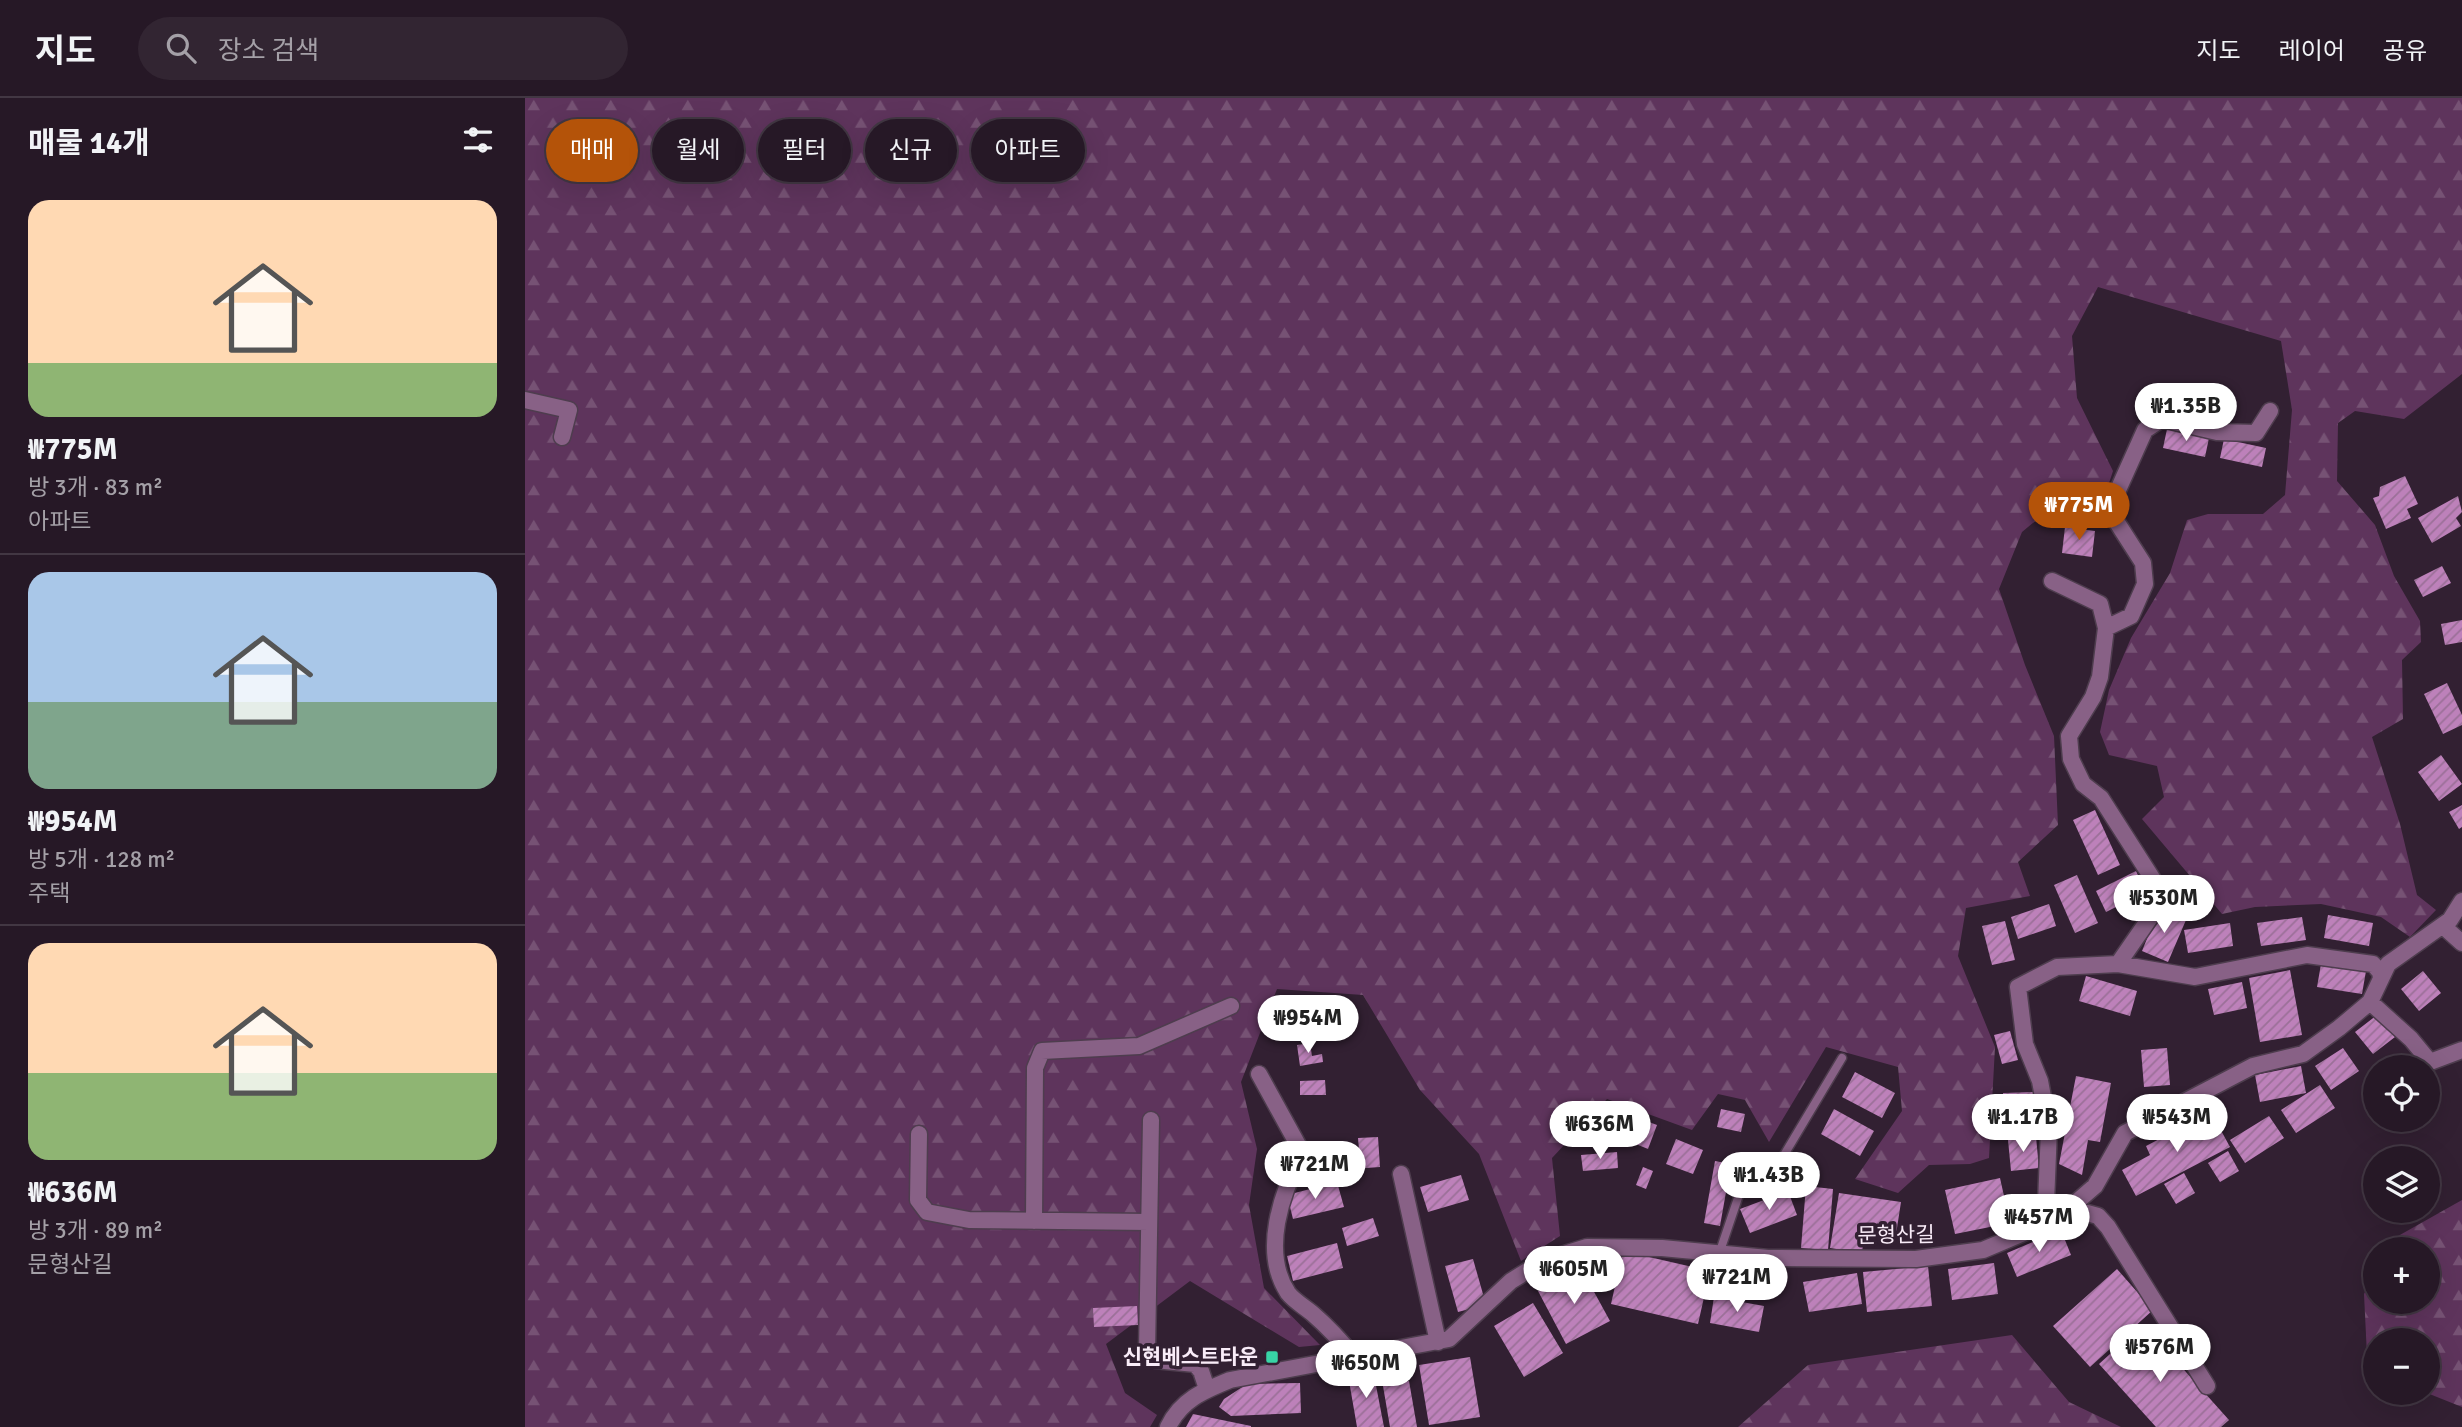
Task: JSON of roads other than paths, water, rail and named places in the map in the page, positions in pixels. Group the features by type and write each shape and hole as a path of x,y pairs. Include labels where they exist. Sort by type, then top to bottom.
{"street":[{"path":"525,400 569,410 562,437"},
{"path":"2106,628 2131,616 2145,584 2143,564 2109,510 2145,430 2162,419 2217,432 2256,433 2270,411"},
{"path":"2052,581 2100,604 2106,628 2100,677 2093,698 2069,736 2071,759 2083,784 2102,798 2161,892 2154,912 2118,964"},
{"name":"문형산길","path":"1168,1427 1176,1411 1207,1389 1230,1380 1449,1339 1511,1281 1545,1260 1587,1247 1662,1248 1768,1258 1916,1259 1983,1250 2063,1213 2095,1186 2125,1133 2253,1066 2303,1054 2370,1002 2388,964 2443,926 2462,901"},
{"path":"2443,926 2462,943"},
{"path":"2207,1386 2108,1227 2098,1216 2063,1213 2046,1203 2049,1129 2040,1081 2025,1044 2018,987 2057,967 2118,964 2195,977 2307,955 2372,964 2380,972 2381,978"},
{"path":"2370,1002 2411,1039 2430,1062 2462,1050"},
{"path":"1034,1221 1035,1068 1042,1051 1139,1046 1230,1006"},
{"path":"1259,1074 1303,1154 1286,1191 1275,1233 1280,1276 1289,1295 1339,1338 1353,1357"},
{"path":"1151,1120 1147,1351 1155,1360 1195,1364 1201,1371 1207,1389"},
{"path":"919,1134 918,1200 920,1208 937,1216 969,1220 1149,1222"},
{"path":"1401,1174 1438,1342"}],"lane":[{"path":"1719,1254 1741,1189 1784,1155 1842,1058"}],"place":[{"name":"신현베스트타운","path":"1272,1357"}]}
